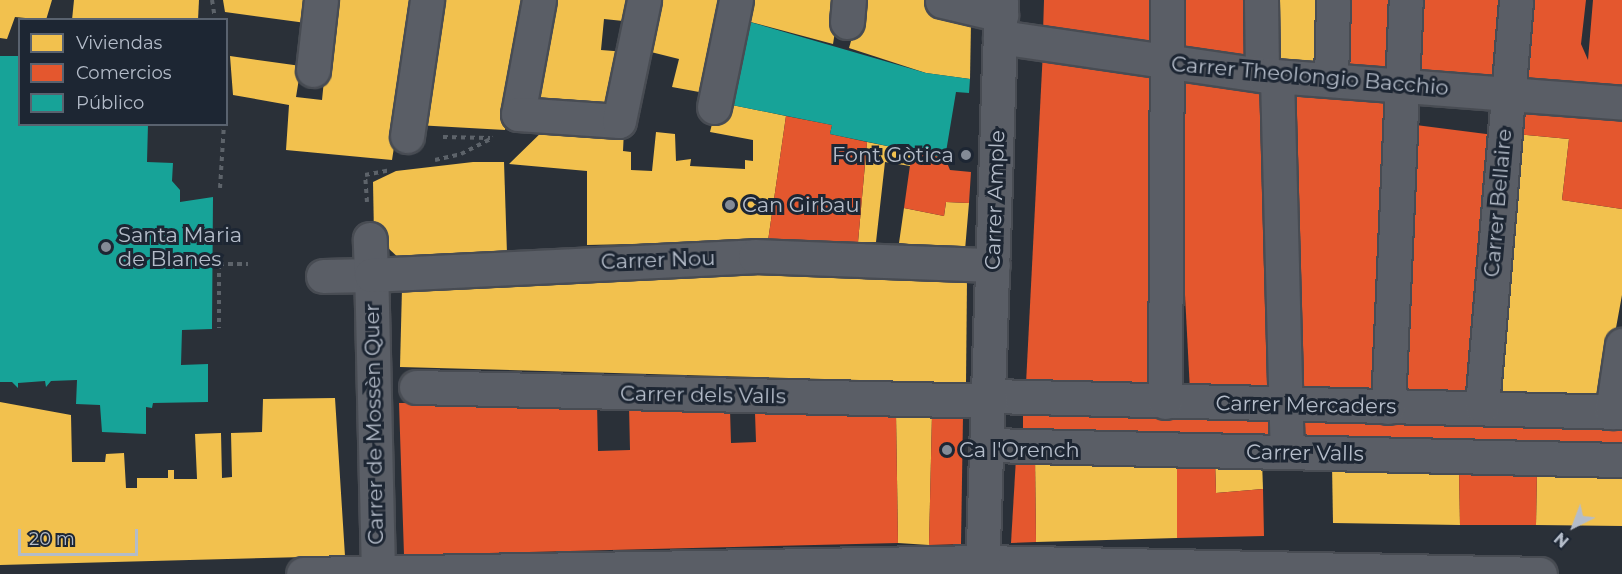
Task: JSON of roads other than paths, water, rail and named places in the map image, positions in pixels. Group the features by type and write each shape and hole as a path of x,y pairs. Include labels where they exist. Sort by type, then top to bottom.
{"street":[{"path":"313,70 321,0"},
{"path":"407,136 428,0"},
{"path":"539,0 518,114 619,121 644,0"},
{"path":"714,107 736,0"},
{"path":"1165,402 1167,0"},
{"path":"1261,0 1270,76 1287,452"},
{"path":"1331,79 1333,0"},
{"path":"1388,407 1406,0"},
{"name":"Carrer Bellaire","path":"1482,406 1516,0"},
{"name":"Carrer Theolongio Bacchio","path":"942,1 1167,64 1270,76 1508,93 1622,104"},
{"name":"Carrer Ample","path":"983,568 991,399 1001,17"},
{"name":"Carrer de Mossèn Quer","path":"362,573 371,275 370,239"},
{"name":"Carrer Nou","path":"323,276 755,256 993,265"},
{"path":"1617,412 1622,345"},
{"name":"Carrer dels Valls","path":"416,387 991,399"},
{"name":"Carrer Mercaders","path":"991,399 1388,407 1482,406 1617,412"},
{"name":"Carrer Valls","path":"988,445 1622,460"},
{"path":"303,574 983,568 1540,574"}],"place":[{"name":"Font Gòtica","path":"966,155"},
{"name":"Can Girbau","path":"730,205"},
{"name":"Santa Maria de Blanes","path":"106,247"},
{"name":"Ca l'Orench","path":"947,450"}]}
